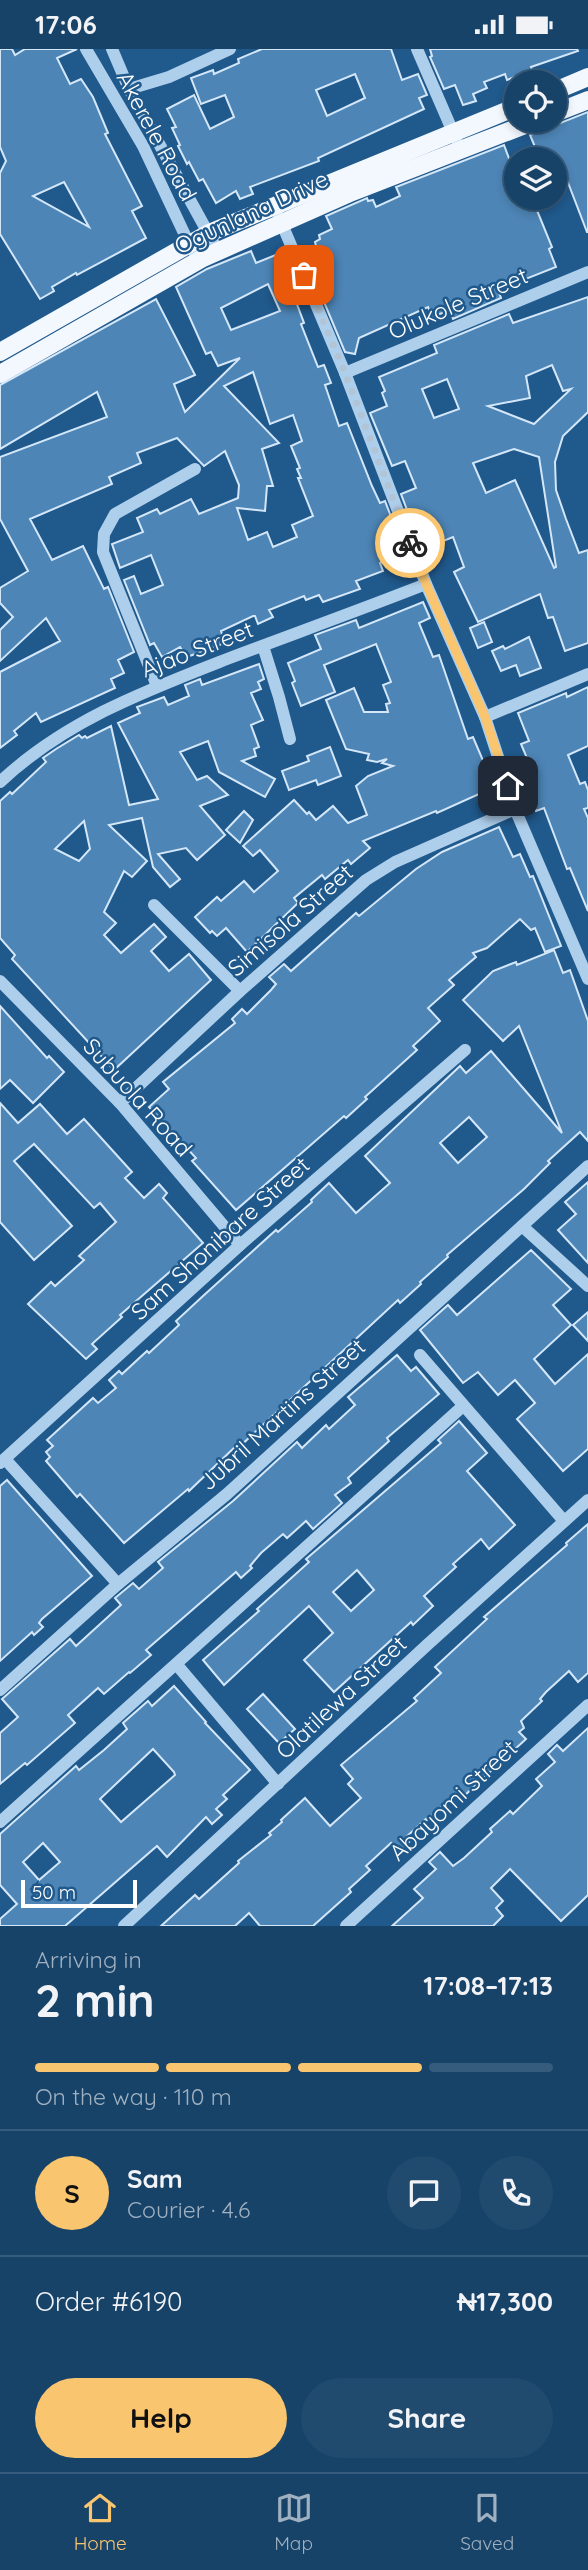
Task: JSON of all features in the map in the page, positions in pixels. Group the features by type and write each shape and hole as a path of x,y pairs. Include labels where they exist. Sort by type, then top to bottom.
{"main road":[{"path":"567,86 588,77"},
{"path":"567,108 588,100"},
{"name":"Ogunlana Drive","path":"0,374 198,261 457,142 504,114"},
{"name":"Ogunlana Drive","path":"0,352 209,233 275,205 457,142 504,129"}],"street":[{"name":"Akerele Road","path":"86,49 143,146 198,261"},
{"path":"112,49 129,89 218,251"},
{"path":"129,89 169,77 230,49"},
{"path":"417,49 457,142"},
{"path":"275,205 345,373 426,584 485,717 515,809 588,979"},
{"name":"Olukole Street","path":"345,373 588,271"},
{"path":"158,686 103,552 104,534 115,514 195,469"},
{"name":"Ajao Street","path":"0,782 51,739 89,717 158,686 426,584"},
{"path":"263,646 289,739"},
{"path":"485,717 588,674"},
{"name":"Simisola Street","path":"120,1103 240,991 366,880 395,862 515,809"},
{"path":"154,905 240,991"},
{"name":"Subuola Road","path":"0,981 120,1103 240,1245"},
{"name":"Sam Shonibare Street","path":"118,1584 3,1461 240,1245 465,1050"},
{"name":"Jubril Martins Street","path":"0,1690 118,1584 227,1494 588,1166"},
{"path":"522,1226 588,1286"},
{"path":"420,1355 564,1521"},
{"path":"0,1822 463,1406"},
{"name":"Olatilewa Street","path":"124,1926 588,1500"},
{"path":"177,1665 278,1784"},
{"name":"Abayomi Street","path":"346,1926 588,1705"}],"building":[{"path":"0,49 12,49 15,55 25,49 77,49 57,58 70,84 81,79 93,97 108,133 105,134 142,206 132,211 146,238 77,275 76,273 52,287 54,291 40,299 0,234 0,173 6,161 0,147","holes":["64,182 89,227 33,196"]},
{"path":"262,49 391,49 402,80 418,74 427,95 419,98 424,109 318,158 319,161 250,187 253,194 240,199 236,191 216,203 203,179 199,181 189,162 187,164 172,128 176,127 167,109 194,95 210,129 234,117 225,95 201,104 191,78 213,70 214,74 239,63 238,59","holes":["355,74 365,98 327,116 316,90"]},
{"path":"430,49 578,51 531,67 532,70 504,70 504,74 484,82 487,88 473,94 476,101 463,105 455,85 444,89 430,57"},
{"path":"588,112 588,232 567,180 567,147 535,147 530,135 567,133 567,120"},
{"path":"504,145 504,210 537,210 552,247 549,249 556,267 498,290 501,298 453,319 450,310 432,317 428,307 359,338 355,354 345,352 303,252 316,246 319,235 332,229 326,216 367,198 368,201 373,200 376,207 400,196 396,187"},
{"path":"251,251 256,263 278,254 318,367 324,365 331,383 325,385 339,426 347,423 380,503 385,501 405,553 380,563 383,571 356,581 360,589 323,602 319,595 306,600 304,596 269,610 273,617 258,624 253,616 221,631 225,643 187,657 180,647 162,657 154,643 150,645 124,580 134,576 141,594 163,585 151,555 120,568 112,544 143,532 137,518 157,509 160,514 191,499 199,514 238,498 239,485 225,451 204,466 177,438 137,453 141,463 109,477 112,484 30,519 52,560 83,546 104,589 108,587 134,652 118,660 124,673 111,679 115,688 41,722 36,713 14,731 17,735 0,748 0,672 60,641 46,618 0,661 0,630 13,617 0,603 0,588 28,571 0,519 0,457 107,417 97,392 0,449 0,385 156,299 195,375 174,384 185,412 240,358 218,366 211,352 206,354 176,287 207,269","holes":["268,284 280,311 231,330 221,308","253,372 270,424 293,415 302,441 291,446 300,468 297,469 301,478 298,478 313,516 292,525 297,537 273,547 267,532 248,540 237,508 265,511 267,486 273,486 262,449 279,443 224,386"]},
{"path":"588,297 588,412 563,436 555,462 556,490 566,519 579,553 588,550 588,643 565,651 553,617 548,618 540,594 478,622 454,572 464,567 453,537 421,547 401,494 416,488 405,461 392,466 370,413 387,406 379,377 437,353 434,345 509,314 513,323","holes":["552,365 563,391 571,389 534,424 488,406 530,398 526,376","447,379 459,409 434,418 422,389","514,449 539,457 556,567 554,568 515,480 486,493 473,463"]},
{"path":"423,602 430,618 419,623 433,657 439,655 468,739 473,737 490,777 484,780 488,790 363,841 370,848 351,864 348,860 325,879 322,875 294,898 298,903 247,952 226,928 217,936 212,931 210,933 195,917 217,897 221,901 244,881 254,892 278,871 260,850 253,856 243,846 294,800 316,820 333,806 348,823 367,815 356,786 368,776 393,766 382,763 387,759 377,762 367,760 369,754 346,749 326,700 354,688 364,712 388,712 386,704 390,703 383,685 391,682 376,644 324,665 335,692 301,706 288,663 321,649 315,635 356,620 359,628"},
{"path":"484,622 492,642 478,648 470,628"},
{"path":"529,637 541,668 520,676 516,665 501,671 492,651 503,646 505,649"},
{"path":"259,664 264,679 258,682 261,689 251,693 263,720 251,725 259,747 254,749 256,756 242,761 275,779 265,797 219,772 208,741 180,752 197,780 207,776 228,795 200,806 225,835 197,860 186,848 158,854 180,879 170,887 153,867 142,818 109,825 147,861 132,877 124,871 104,912 116,923 104,935 121,953 154,924 166,937 151,951 169,971 189,954 211,980 114,1070 12,959 15,955 0,938 0,801 10,792 12,794 46,762 43,758 56,749 79,735 87,738 111,726 129,805 158,799 118,723 140,713 137,707 164,697 168,705 189,696 185,685 200,679 202,685","holes":["84,821 90,849 79,861 55,849"]},
{"path":"588,687 588,746 568,755 580,784 585,782 588,790 588,808 584,809 588,818 588,911 570,868 567,869 544,808 536,811 521,775 532,770 521,744 529,741 518,713"},
{"path":"330,747 341,776 318,785 316,780 289,790 282,771 309,761 307,756"},
{"path":"244,811 253,820 240,843 226,830"},
{"path":"499,827 513,857 520,854 530,877 533,876 561,946 545,952 535,928 531,930 520,919 487,948 473,953 476,957 449,980 454,985 428,1008 440,1021 413,1046 417,1050 346,1118 344,1116 236,1210 192,1161 196,1158 149,1107 169,1089 163,1082 235,1023 232,1019 242,1009 247,1014 276,984 269,977 284,964 291,971 356,913 359,916 416,869 442,852"},
{"path":"554,950 563,973 570,970 588,1021 588,1141 580,1132 548,1161 550,1163 524,1189 447,1255 448,1257 400,1303 398,1300 238,1448 236,1446 189,1491 188,1489 124,1543 80,1494 77,1497 46,1461 50,1457 46,1452 53,1446 47,1440 93,1398 98,1403 116,1388 109,1380 119,1371 122,1374 147,1351 149,1353 179,1325 176,1321 276,1230 278,1232 312,1202 329,1183 356,1213 390,1183 365,1156 460,1066 466,1073 491,1051 562,1133 519,1026 503,1041 463,1000 493,971 516,962 517,965","holes":["469,1117 487,1137 458,1163 440,1143"]},
{"path":"0,1006 47,1058 49,1056 64,1072 33,1103 10,1080 0,1089"},
{"path":"0,1103 18,1123 40,1104 67,1134 84,1119 132,1172 125,1178 144,1198 159,1184 167,1193 163,1198 203,1243 120,1315 122,1317 92,1344 97,1349 86,1359 28,1304 51,1282 55,1286 84,1260 79,1256 116,1222 100,1203 94,1208 34,1144 14,1161 72,1226 34,1260 0,1222"},
{"path":"588,1182 588,1263 558,1230 576,1214 565,1202"},
{"path":"531,1250 571,1289 553,1305 571,1325 534,1359 555,1384 588,1354 588,1449 563,1471 517,1419 535,1403 515,1380 498,1395 478,1372 463,1383 420,1330 448,1305 457,1315"},
{"path":"588,1312 588,1341 573,1325"},
{"path":"397,1355 411,1371 416,1367 439,1394 387,1438 389,1441 348,1478 351,1483 335,1495 342,1503 313,1529 306,1521 287,1538 283,1534 261,1553 250,1566 252,1568 241,1578 236,1572 146,1650 151,1655 130,1673 104,1694 98,1688 68,1715 75,1723 27,1765 25,1763 0,1784 0,1733 18,1717 2,1699 70,1639 76,1646 121,1605 115,1598 133,1583 139,1589 163,1568 158,1562 233,1501 297,1442 302,1448 326,1425 329,1429 355,1405 348,1397"},
{"path":"459,1421 487,1453 467,1471 515,1525 489,1549 481,1539 453,1564 456,1567 424,1596 433,1606 413,1625 411,1622 334,1692 304,1660 333,1633 309,1606 224,1685 203,1660 309,1562 306,1559 441,1443 438,1440","holes":["357,1570 374,1590 351,1611 333,1592"]},
{"path":"7,1480 92,1576 42,1619 39,1623 43,1627 34,1635 32,1632 0,1661 0,1486"},
{"path":"588,1524 588,1673 578,1682 569,1671 546,1692 540,1699 542,1701 521,1721 524,1728 519,1732 526,1739 465,1795 460,1790 426,1819 405,1838 409,1842 399,1851 391,1843 366,1866 370,1870 349,1889 351,1892 313,1926 260,1926 249,1913 235,1926 161,1926 195,1895 199,1899 239,1863 238,1861 271,1835 269,1833 305,1798 330,1826 361,1798 348,1784 353,1779 341,1765 417,1701 414,1698 441,1673 435,1667 487,1619 484,1617"},
{"path":"174,1686 250,1770 223,1795 227,1799 216,1809 222,1815 212,1824 206,1817 167,1857 157,1846 65,1926 0,1926 0,1919 17,1904 0,1885 0,1834 76,1766 79,1770 104,1750 127,1729 123,1723 148,1701 152,1706","holes":["153,1749 175,1775 121,1822 100,1799","43,1843 60,1862 39,1880 23,1862"]},
{"path":"263,1694 295,1729 279,1743 247,1709"},
{"path":"588,1728 588,1895 561,1921 510,1869 491,1888 503,1901 496,1908 503,1916 493,1926 392,1926 423,1898 414,1889 436,1869 429,1862 440,1852 453,1866 464,1858 492,1832 490,1829 510,1811 513,1814 542,1786 536,1779 555,1762 548,1754 557,1745 563,1751"}],"way so far":[{"path":"304,275 410,543"}],"route":[{"path":"410,543 485,717 508,786"}]}
